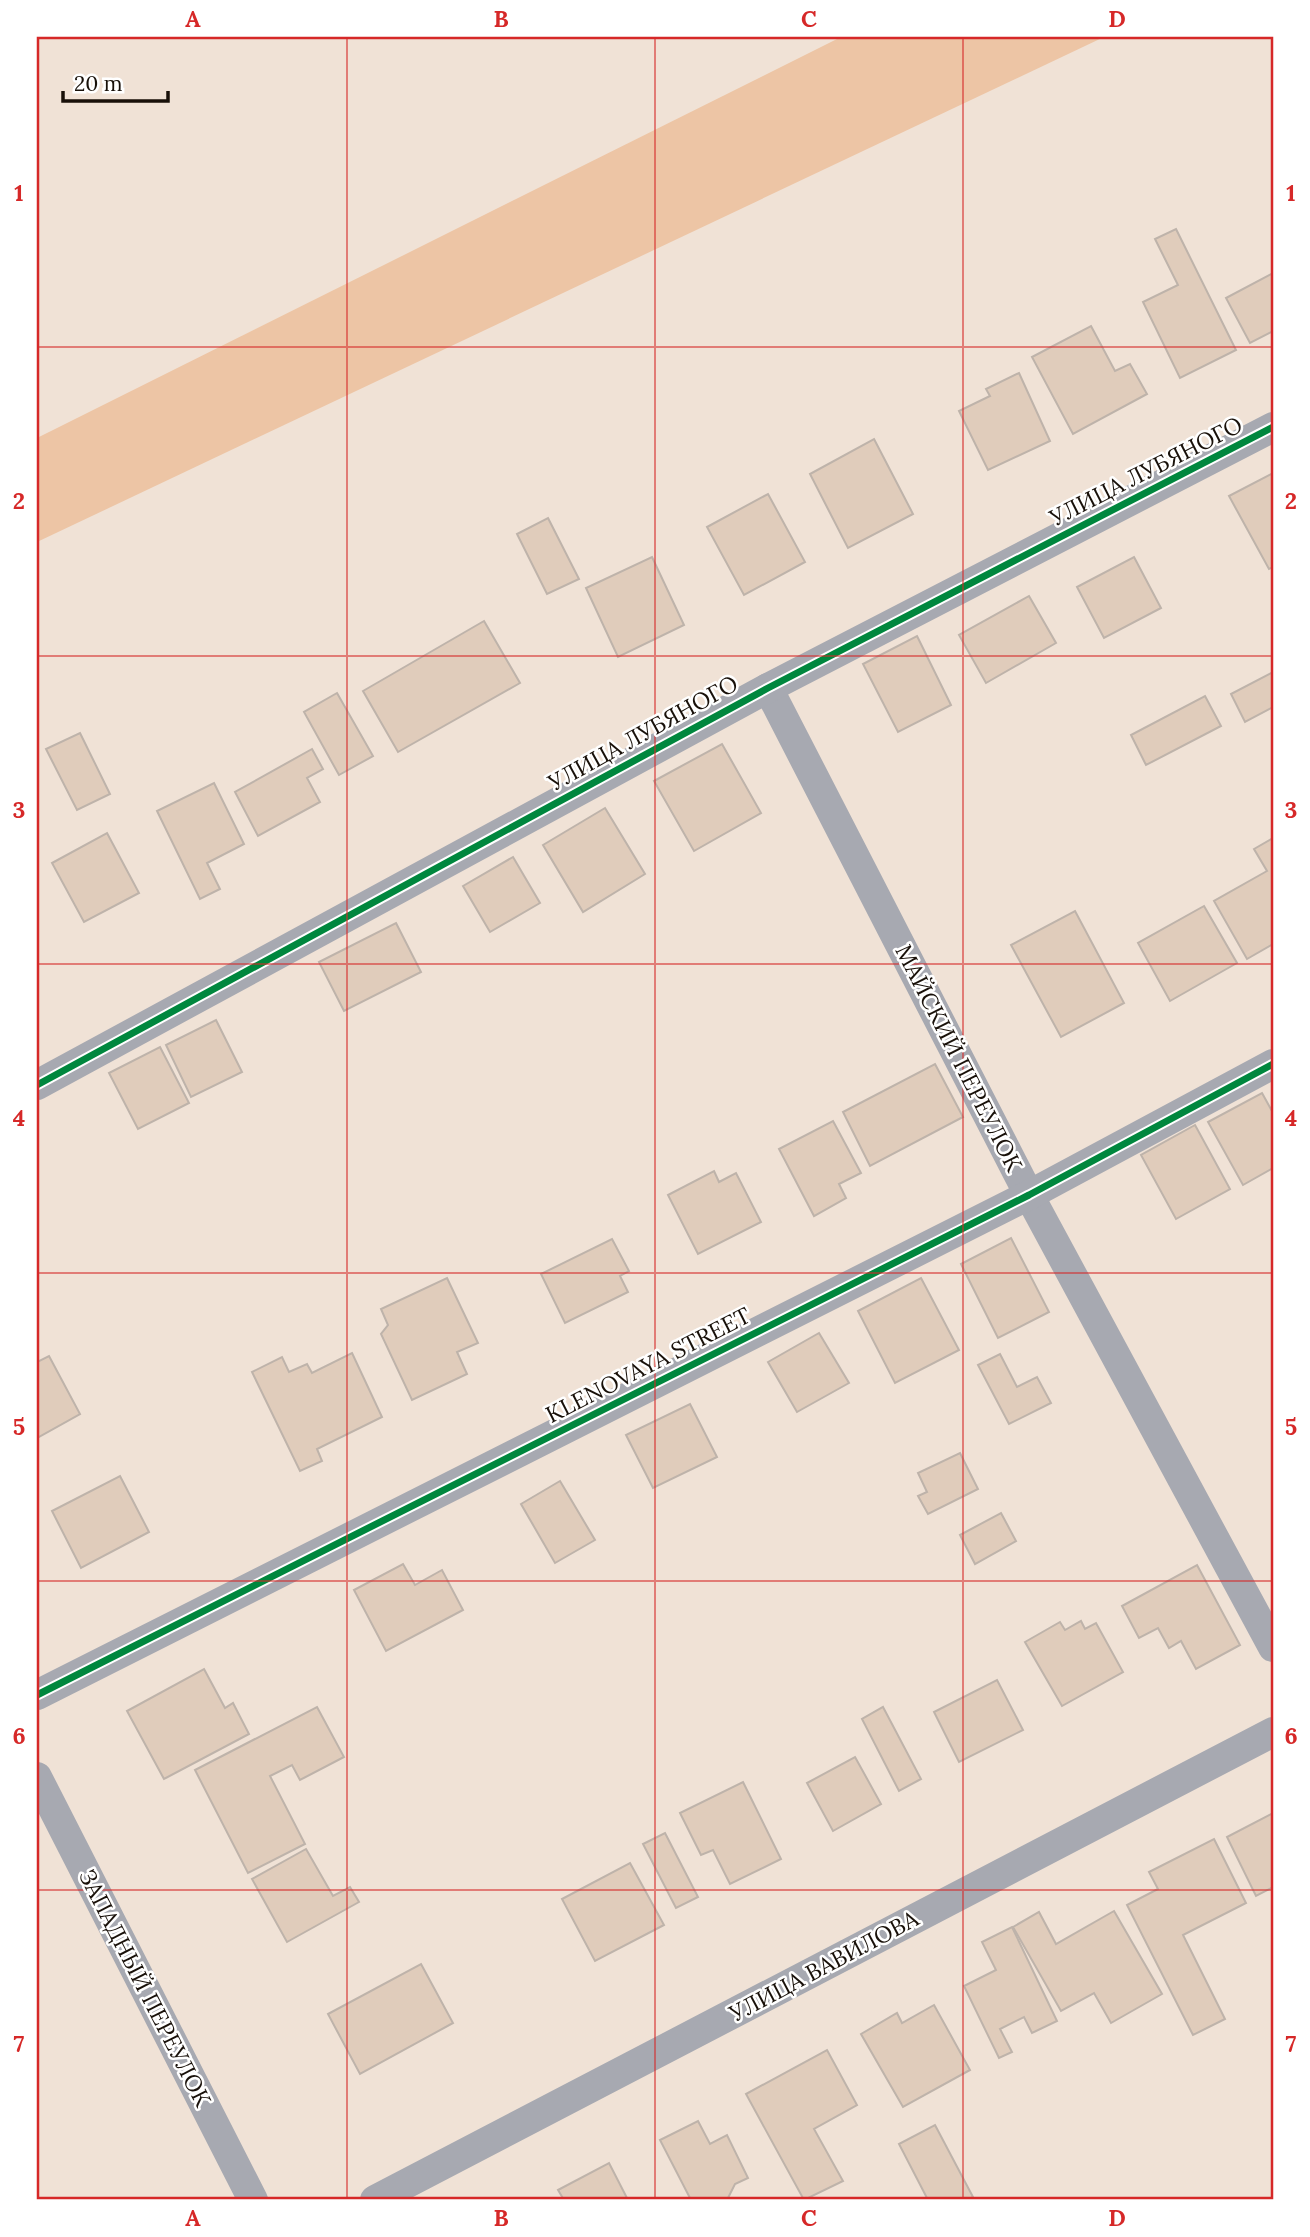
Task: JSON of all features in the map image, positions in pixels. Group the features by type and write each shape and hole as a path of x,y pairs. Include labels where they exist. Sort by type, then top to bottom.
{"street":[{"name":"УЛИЦА ЛУБЯНОГО","path":"37,1085 768,688 1273,427"},
{"name":"МАЙСКИЙ ПЕРЕУЛОК","path":"768,688 1029,1195 1273,1647"},
{"name":"KLENOVAYA STREET","path":"37,1695 1029,1195 1273,1065"},
{"name":"УЛИЦА ВАВИЛОВА","path":"376,2200 1273,1732"},
{"name":"ЗАПАДНЫЙ ПЕРЕУЛОК","path":"37,1777 253,2200"}],"shaded area":[{"path":"841,37 1104,37 37,542 37,438"}],"building":[{"path":"1176,229 1236,350 1180,378 1143,302 1178,285 1155,239"},
{"path":"1273,273 1273,331 1250,343 1226,298"},
{"path":"1091,326 1115,371 1130,364 1147,394 1073,434 1032,357"},
{"path":"1019,373 1050,441 988,470 959,411 990,396 986,389"},
{"path":"874,439 913,514 848,548 810,474"},
{"path":"1273,473 1273,567 1269,569 1229,496"},
{"path":"768,494 805,562 744,595 707,527"},
{"path":"548,518 579,579 547,594 517,534"},
{"path":"652,557 684,625 618,657 586,588"},
{"path":"1134,557 1161,608 1104,638 1077,587"},
{"path":"1029,596 1056,643 986,683 959,635"},
{"path":"484,621 520,683 398,752 363,691"},
{"path":"917,636 951,705 898,732 863,664"},
{"path":"1273,672 1273,707 1245,722 1231,694"},
{"path":"337,693 373,756 339,775 304,712"},
{"path":"1205,696 1221,726 1146,765 1131,735"},
{"path":"80,733 110,794 77,810 46,749"},
{"path":"722,744 761,813 694,851 654,781"},
{"path":"312,749 323,769 307,778 320,802 258,836 235,792"},
{"path":"214,783 244,844 207,863 220,889 200,899 157,811"},
{"path":"605,808 645,874 583,912 543,845"},
{"path":"107,833 139,893 84,922 52,863"},
{"path":"1273,838 1273,944 1247,959 1214,901 1267,871 1254,849"},
{"path":"513,857 540,903 490,932 463,886"},
{"path":"1204,906 1237,963 1170,1001 1138,943"},
{"path":"1075,911 1124,1003 1061,1037 1011,945"},
{"path":"396,923 421,972 344,1011 319,962"},
{"path":"216,1020 242,1072 191,1097 166,1045"},
{"path":"160,1047 189,1103 138,1129 109,1073"},
{"path":"935,1064 963,1117 870,1166 843,1112"},
{"path":"1262,1093 1273,1113 1273,1168 1243,1185 1208,1122"},
{"path":"833,1121 861,1173 839,1184 846,1198 814,1216 779,1149"},
{"path":"1195,1125 1230,1189 1176,1219 1141,1155"},
{"path":"714,1171 719,1182 736,1173 761,1222 698,1254 668,1195"},
{"path":"1011,1238 1049,1312 998,1338 961,1264"},
{"path":"612,1239 629,1271 620,1276 628,1292 565,1323 541,1274"},
{"path":"447,1278 478,1343 457,1352 467,1374 412,1400 381,1334 388,1325 381,1309"},
{"path":"921,1278 959,1350 895,1383 858,1311"},
{"path":"819,1333 849,1383 797,1412 768,1362"},
{"path":"352,1353 382,1417 317,1449 322,1461 300,1471 252,1372 282,1357 289,1372 307,1364 312,1373"},
{"path":"1000,1354 1017,1387 1037,1377 1051,1403 1009,1424 978,1365"},
{"path":"49,1356 80,1414 37,1438 37,1362"},
{"path":"690,1404 717,1457 653,1488 626,1435"},
{"path":"960,1453 978,1489 928,1514 918,1496 927,1492 918,1473"},
{"path":"120,1476 149,1532 81,1568 52,1511"},
{"path":"560,1481 595,1540 555,1563 521,1504"},
{"path":"1001,1513 1016,1541 975,1564 960,1535"},
{"path":"403,1564 415,1585 442,1570 463,1610 386,1651 354,1590"},
{"path":"1197,1565 1240,1645 1196,1669 1181,1641 1169,1648 1158,1628 1139,1638 1122,1606"},
{"path":"1081,1621 1085,1629 1096,1623 1123,1672 1062,1706 1025,1642 1060,1622 1065,1630"},
{"path":"204,1669 225,1708 233,1703 249,1734 164,1779 127,1711"},
{"path":"997,1680 1023,1730 959,1762 934,1712"},
{"path":"317,1707 344,1757 300,1780 292,1765 270,1776 305,1844 248,1873 195,1770"},
{"path":"883,1707 921,1779 899,1791 862,1719"},
{"path":"855,1757 881,1804 833,1831 807,1783"},
{"path":"743,1782 781,1859 730,1884 713,1850 701,1855 680,1813"},
{"path":"1273,1813 1273,1887 1256,1896 1227,1837"},
{"path":"665,1833 698,1897 676,1908 643,1844"},
{"path":"1214,1839 1246,1903 1183,1935 1225,2019 1193,2035 1127,1905 1158,1889 1149,1872"},
{"path":"306,1849 333,1896 350,1887 359,1902 287,1942 252,1879"},
{"path":"630,1863 664,1925 595,1961 562,1899"},
{"path":"1114,1911 1162,1994 1111,2023 1094,1993 1061,2011 1013,1927 1039,1912 1056,1944"},
{"path":"1012,1927 1057,2021 1032,2033 1024,2017 1000,2029 1012,2052 999,2058 964,1986 996,1970 982,1942"},
{"path":"421,1964 453,2023 360,2074 328,2014"},
{"path":"934,2005 970,2070 903,2107 861,2034 897,2013 902,2023"},
{"path":"827,2050 857,2105 814,2129 843,2181 804,2200 746,2094"},
{"path":"698,2121 710,2144 727,2135 748,2178 735,2184 727,2200 691,2200 660,2140"},
{"path":"935,2125 973,2197 966,2200 928,2200 899,2144"},
{"path":"609,2163 628,2200 564,2200 558,2190"}],"cycle path":[{"path":"37,1085 768,688 1273,427"},
{"path":"37,1695 1029,1195 1273,1064"}]}
